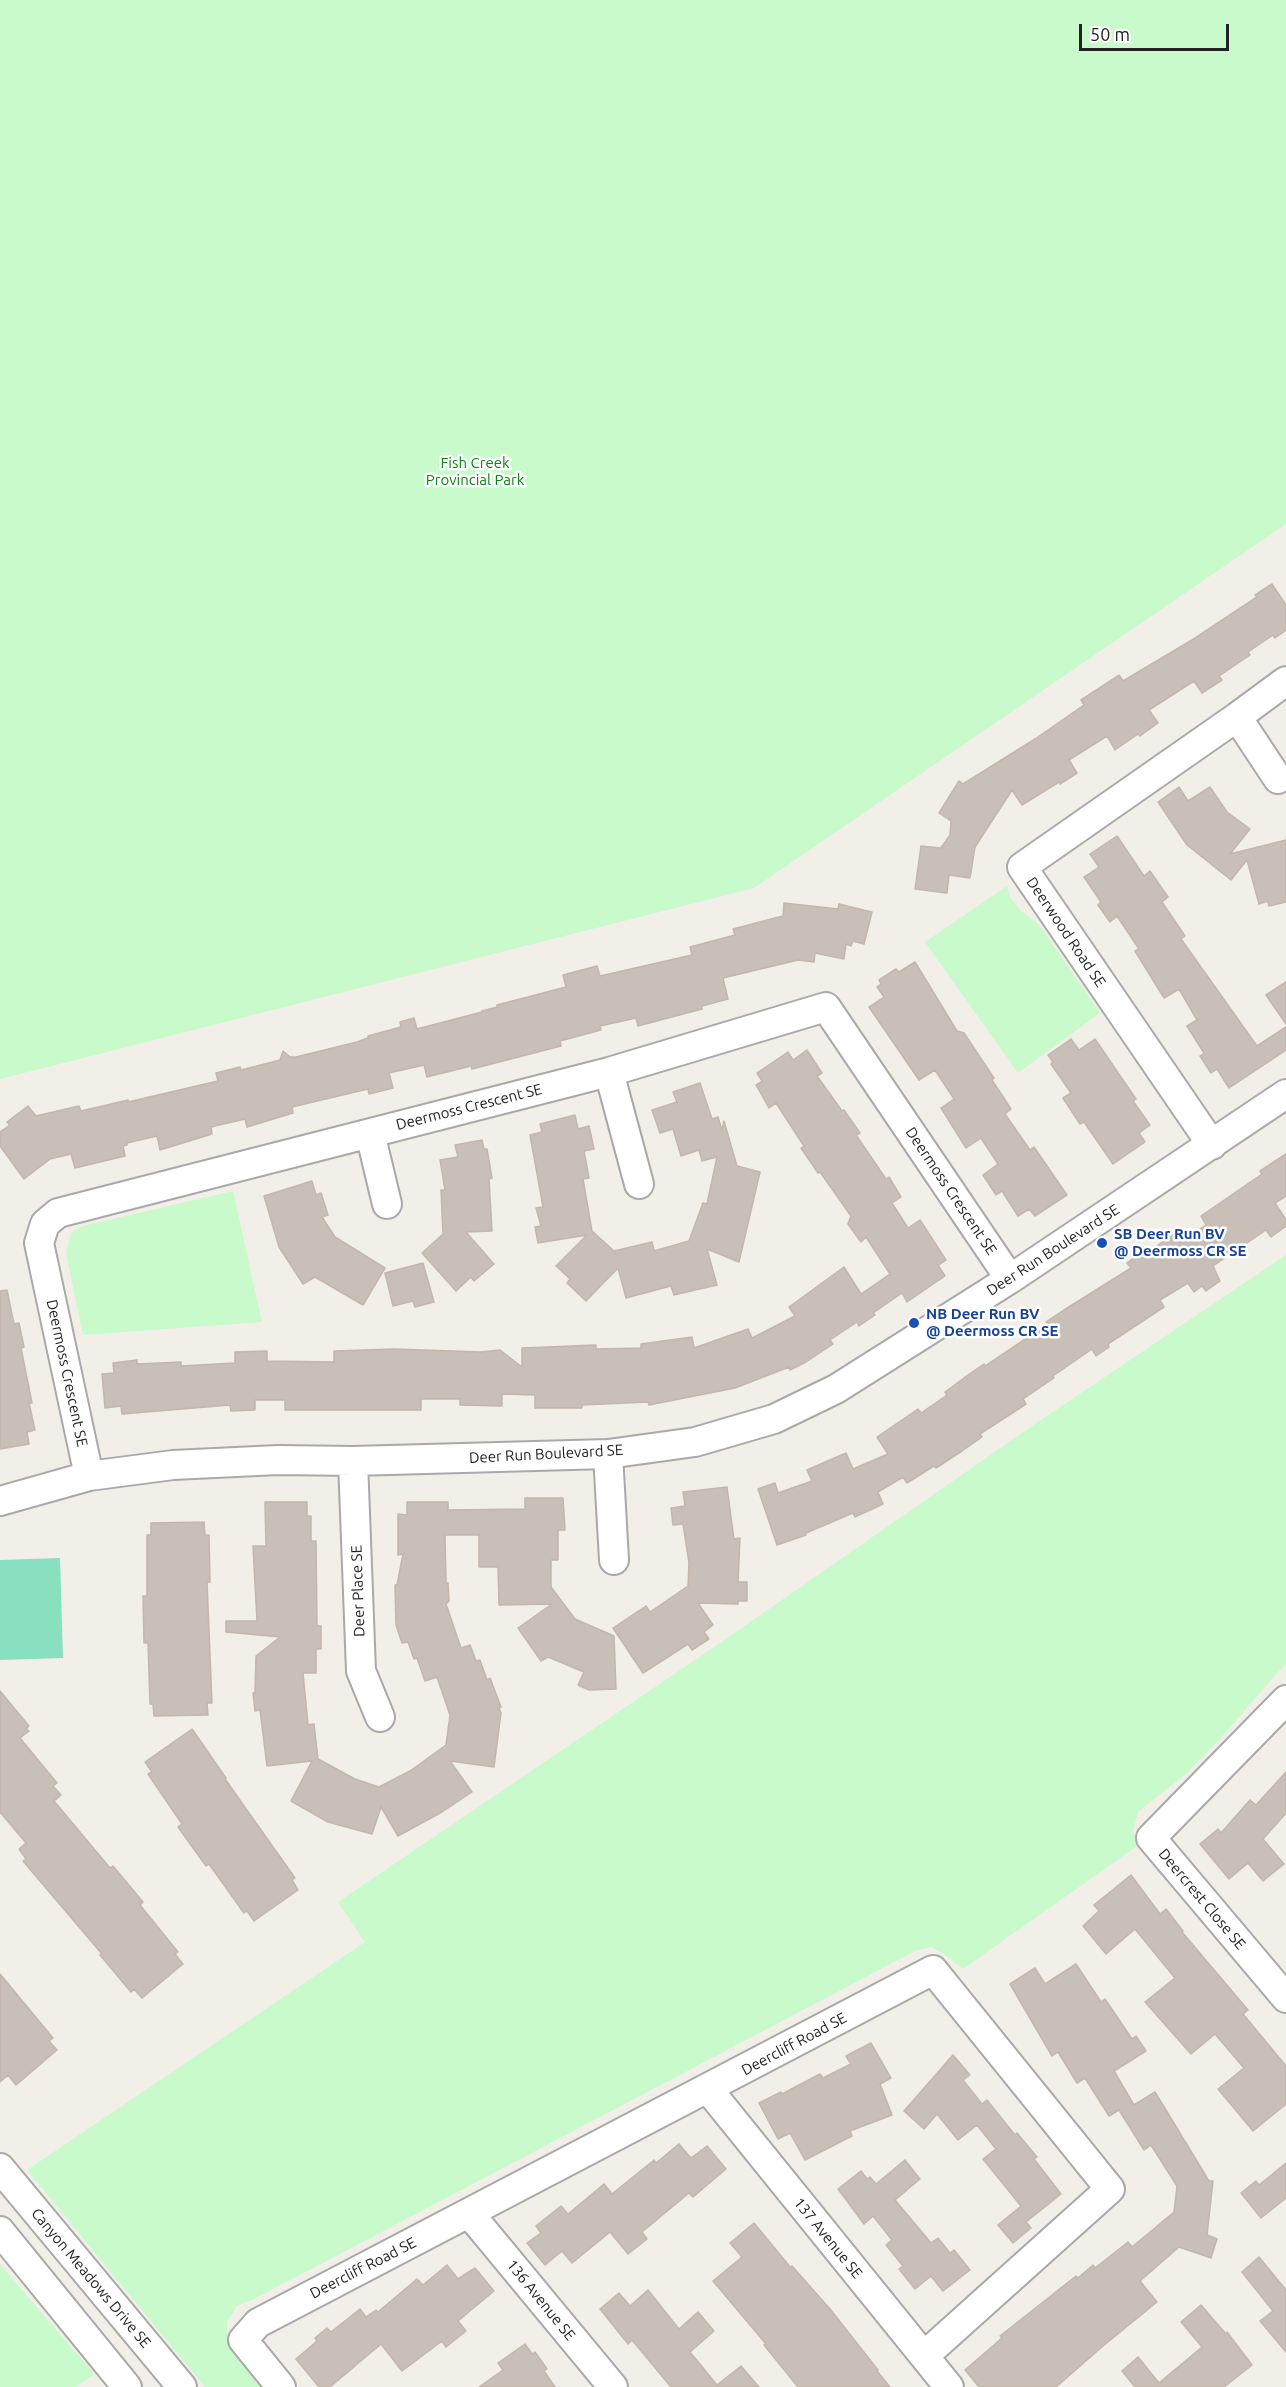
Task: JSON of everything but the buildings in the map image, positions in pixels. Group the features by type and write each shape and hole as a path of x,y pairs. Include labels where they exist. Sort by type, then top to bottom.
{"street":[{"name":"Deerwood Road SE","path":"1212,1144 1022,867 1286,681"},
{"path":"1237,717 1278,779"},
{"name":"Deermoss Crescent SE","path":"89,1476 39,1243 45,1224 58,1213 609,1072 826,1006 1010,1279"},
{"path":"609,1072 639,1184"},
{"name":"Deer Run Boulevard SE","path":"0,1501 89,1476 173,1465 278,1460 353,1461 608,1454 695,1442 774,1419 836,1389 1010,1279 1286,1094"},
{"path":"370,1133 387,1204"},
{"path":"608,1454 614,1560"},
{"name":"Deer Place SE","path":"353,1461 361,1671 380,1717"},
{"name":"Deercrest Close SE","path":"1286,1700 1151,1838 1286,1998"},
{"name":"Deercliff Road SE","path":"281,2387 243,2340 258,2323 933,1970 1110,2189 924,2356"},
{"name":"137 Avenue SE","path":"708,2089 949,2387"},
{"name":"Canyon Meadows Drive SE","path":"0,2168 182,2387"},
{"name":"136 Avenue SE","path":"469,2213 613,2387"},
{"path":"0,2231 127,2387"}],"green space":[{"name":"Fish Creek Provincial Park","path":"0,0 1286,0 1286,524 754,888 0,1079"},
{"path":"1007,886 1010,897 1021,911 1043,930 1100,1013 1018,1073 925,942"},
{"path":"233,1191 262,1322 83,1335 66,1253 71,1233 83,1226"},
{"path":"1286,1255 1286,1663 1186,1774 1138,1812 1133,1832 1140,1844 963,1969 931,1947 915,1951 237,2306 227,2322 227,2331 271,2387 205,2387 27,2170 365,1942 338,1902 720,1643 1032,1426"},
{"path":"60,1558 63,1658 0,1660 0,1560"},
{"path":"0,2264 94,2374 76,2387 0,2387"}],"place":[{"name":"SB Deer Run BV @ Deermoss CR SE","path":"1102,1243"},
{"name":"NB Deer Run BV @ Deermoss CR SE","path":"914,1323"}]}
